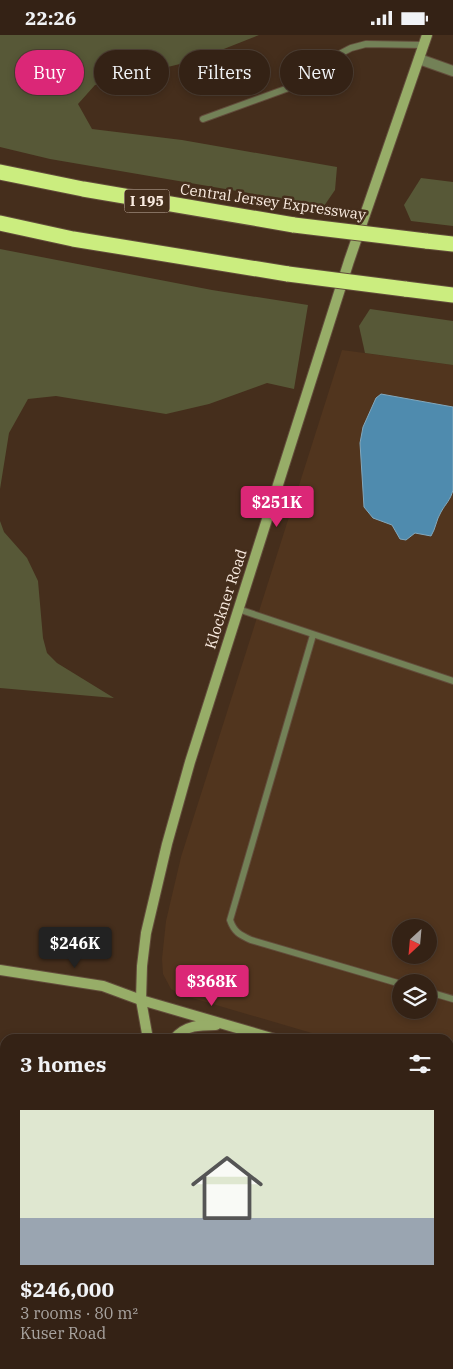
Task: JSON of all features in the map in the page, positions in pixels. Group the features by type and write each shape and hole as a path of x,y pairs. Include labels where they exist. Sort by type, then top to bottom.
{"highway":[{"name":"Central Jersey Expressway","path":"0,172 83,189 294,225 453,244"},
{"path":"0,223 83,240 288,275 453,295"}],"main road":[{"name":"Klockner Road","path":"147,1034 141,1000 142,966 146,933 167,844 190,761 349,261 426,40"},
{"path":"0,970 103,986 141,1000 259,1034"},
{"path":"178,1034 196,1025 229,1025"}],"street":[{"path":"419,59 453,71"}],"lane":[{"path":"203,119 304,82 328,59 351,47 366,44 426,40"},
{"path":"238,609 453,681"},
{"path":"313,635 230,920 233,928 240,935 251,940 392,981"},
{"path":"437,994 453,999"}],"shaded area":[{"path":"342,350 453,365 453,1034 315,1034 182,995 171,989 163,974 162,959 166,921 181,857"}],"green space":[{"path":"0,35 259,35 221,50 179,50 179,64 169,67 169,50 94,50 94,86 78,104 92,129 182,140 337,167 335,190 324,206 50,159 0,147"},
{"path":"421,178 453,182 453,226 411,221 404,205"},
{"path":"0,249 212,290 308,305 294,389 267,383 209,404 166,414 56,396 28,399 9,433 0,489"},
{"path":"370,309 453,321 453,365 365,353 359,326"},
{"path":"0,521 4,532 27,558 38,581 43,638 47,653 57,663 114,698 0,688"}],"water":[{"path":"381,394 453,407 453,490 439,515 431,536 415,533 406,540 400,539 392,525 373,518 364,507 360,443 363,427 376,398"}]}
